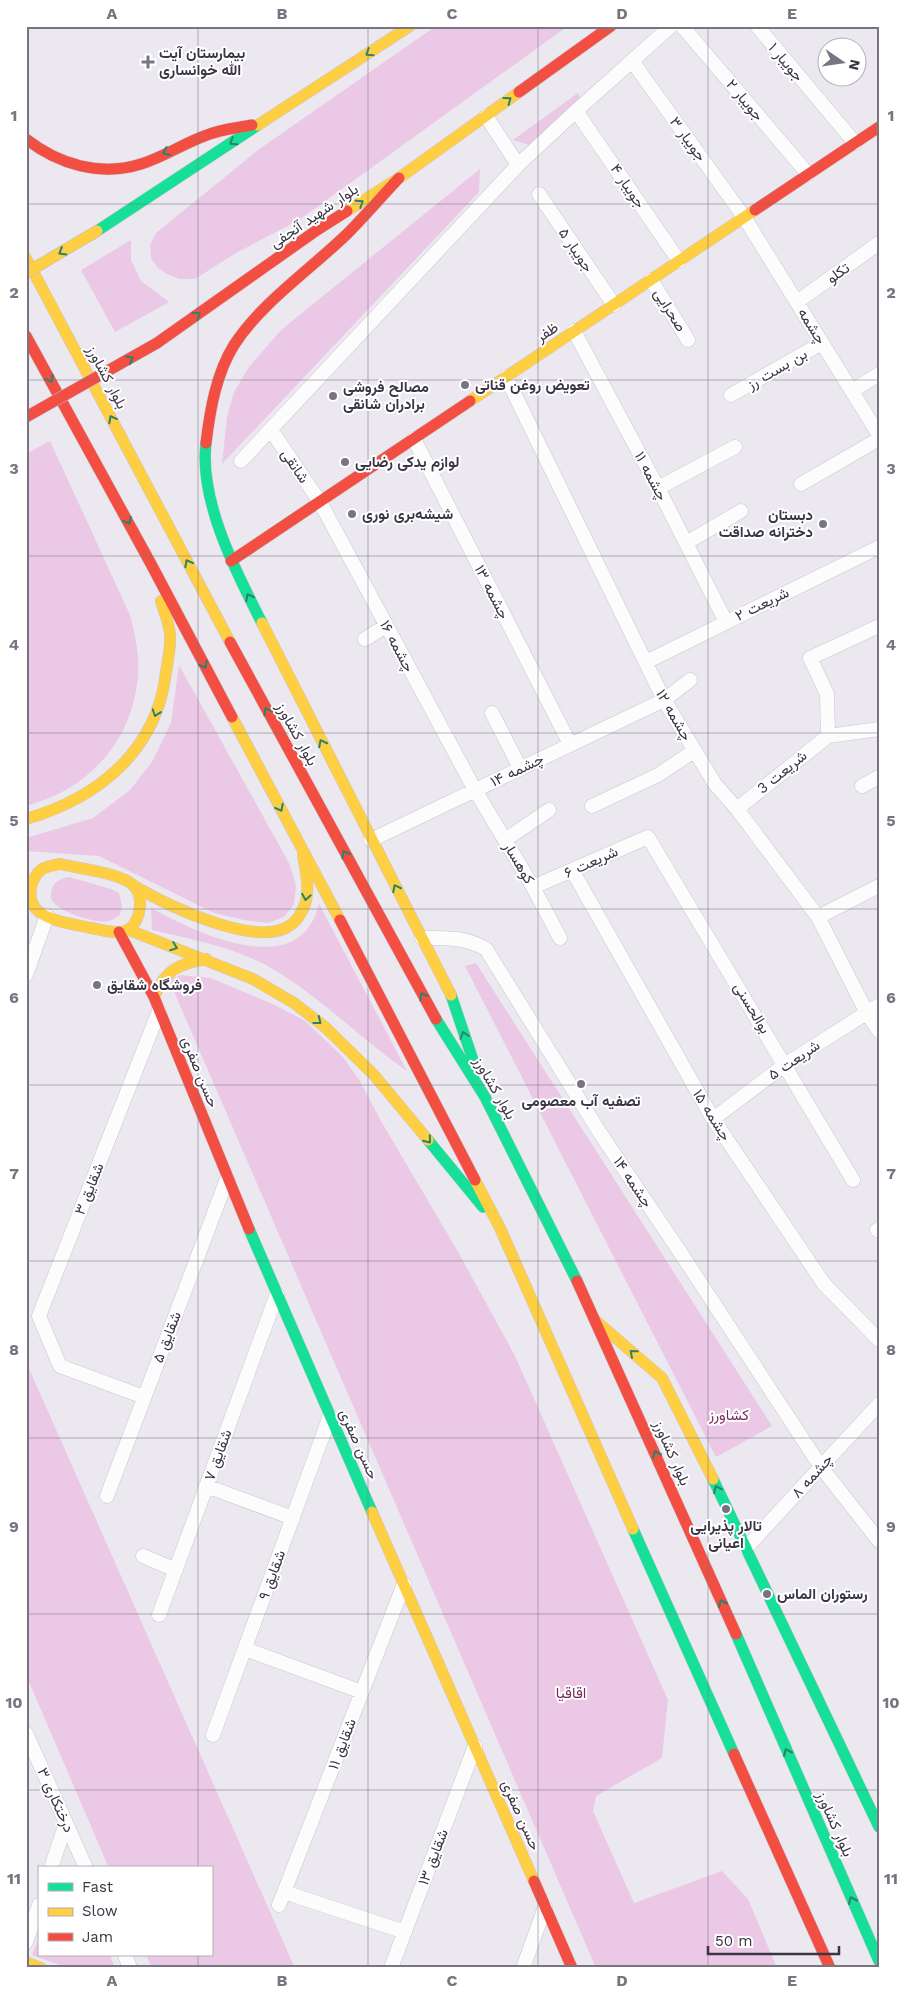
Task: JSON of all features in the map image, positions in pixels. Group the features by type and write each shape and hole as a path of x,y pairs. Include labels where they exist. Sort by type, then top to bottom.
{"main road":[{"path":"26,274 97,231 410,26"},
{"name":"بلوار شهید آنجفی","path":"26,417 157,343 317,230 399,178 610,26"},
{"path":"26,139 48,155 75,164 101,169 120,168 140,164 218,131 263,123"},
{"name":"ظفر","path":"231,561 879,126"},
{"path":"399,178 348,233 250,324 234,346 222,370 209,415 204,457 211,501 231,561 452,997 485,1098"},
{"name":"بلوار کشاورز","path":"26,258 244,668 414,980 485,1098 561,1248 596,1321 879,1961"},
{"path":"26,336 151,564 401,1035 500,1228 830,1968"},
{"path":"26,820 49,814 85,796 115,772 140,742 155,719 165,685 170,634 151,564"},
{"path":"301,849 307,878 307,892 303,910 289,927 279,931 260,933 234,929 170,905 121,879 60,864 49,865 41,870 29,884 33,903 37,910 47,916 110,932 124,931 206,959 253,979 275,991 325,1027 374,1075 500,1228"},
{"path":"26,866 41,870"},
{"path":"124,931 136,919 140,906 138,893 134,886"},
{"path":"33,922 47,916"},
{"name":"حسن صفری","path":"124,931 154,997 227,1179 572,1968"},
{"path":"154,997 160,982 174,968 188,962 206,959"},
{"path":"596,1321 662,1378 746,1548 879,1827"},
{"path":"26,1962 41,1968"}],"street":[{"path":"241,461 518,165 576,110 671,26"},
{"name":"جویبار ۲","path":"682,26 808,174"},
{"name":"جویبار ۱","path":"756,26 855,143"},
{"name":"جویبار ۳","path":"632,61 744,217"},
{"name":"جویبار ۴","path":"576,110 679,261"},
{"path":"486,116 518,165"},
{"name":"جویبار ۵","path":"539,194 614,305"},
{"name":"چشمه","path":"744,217 879,437"},
{"name":"تکلو","path":"797,302 879,243"},
{"name":"صحرایی","path":"651,280 688,340"},
{"name":"چشمه ۱۱","path":"574,331 658,488 726,622"},
{"name":"بن بست رز","path":"731,395 822,343"},
{"path":"852,391 879,374"},
{"name":"چشمه ۱۲","path":"506,377 664,700 714,784 737,809 818,917 873,1009 879,1031"},
{"name":"شانقی","path":"271,430 320,502"},
{"path":"801,484 879,437"},
{"name":"چشمه ۱۳","path":"414,439 570,744"},
{"path":"658,488 735,447"},
{"name":"چشمه ۱۶","path":"320,502 475,790"},
{"path":"686,543 741,511"},
{"name":"شریعت ۲","path":"646,662 879,547"},
{"path":"364,638 386,626"},
{"path":"879,626 810,658 827,694 828,736 879,729"},
{"name":"چشمه ۱۴","path":"371,840 664,700 690,680"},
{"path":"492,713 520,768"},
{"name":"شریعت 3","path":"737,809 828,736"},
{"path":"592,806 658,774 694,751"},
{"path":"862,786 879,778"},
{"name":"کوهسار","path":"475,790 533,887 560,938"},
{"path":"505,840 549,810"},
{"name":"شریعت ۶","path":"533,887 648,837"},
{"name":"بوالحسنی","path":"648,837 854,1180"},
{"name":"چشمه ۱۵","path":"572,870 713,1119 824,1284 879,1340"},
{"path":"818,917 879,886"},
{"path":"26,975 47,916"},
{"name":"چشمه ۱۴","path":"422,938 451,938 469,941 486,949 600,1133 821,1467 879,1541"},
{"name":"شریعت ۵","path":"713,1119 786,1064 873,1009"},
{"name":"شقایق ۳","path":"144,1397 60,1366 39,1316 159,1011"},
{"name":"شقایق ۵","path":"106,1496 227,1179"},
{"name":"شقایق ۷","path":"159,1615 277,1294"},
{"name":"چشمه ۸","path":"746,1548 879,1404"},
{"name":"شقایق ۹","path":"213,1735 330,1416"},
{"path":"206,1486 293,1518"},
{"path":"143,1556 176,1570"},
{"name":"شقایق ۱۱","path":"404,1584 282,1898 405,1932"},
{"path":"245,1649 362,1692"},
{"name":"درختکاری ۳","path":"26,1733 85,1866"},
{"name":"شقایق ۱۳","path":"391,1968 475,1746"},
{"path":"52,1866 66,1823"},
{"path":"523,1968 545,1907"},
{"path":"26,1942 38,1908"},
{"path":"124,1956 130,1968"}],"green space":[{"path":"436,26 568,26 299,220 236,253 195,279 179,279 158,268 151,258 150,245 156,233 258,150"},
{"path":"578,93 580,98 529,145 513,140"},
{"path":"480,169 479,192 222,464 227,417 234,392 249,367 281,330"},
{"path":"131,240 131,260 141,281 169,302 115,332 81,270"},
{"path":"50,441 130,615 138,653 138,676 134,700 127,722 117,742 103,759 88,775 69,788 49,798 26,806 26,454"},
{"path":"179,665 289,863 296,885 294,904 284,917 268,923 214,913 99,856 26,851 26,838 93,818 130,790 152,762 171,723"},
{"path":"69,877 119,893 122,906 120,915 109,921 95,921 77,916 55,904 51,899 53,887 57,881"},
{"path":"319,904 407,1071 294,982 262,963 247,956 200,941 152,930 151,908 193,929 218,938 244,945 269,947 291,942 308,928"},
{"name":"کشاورز","path":"476,963 772,1426 716,1457 465,966"},
{"name":"اقاقیا","path":"180,975 211,978 277,1006 305,1021 342,1056 360,1081 381,1121 457,1250 515,1356 668,1700 662,1758 596,1796 593,1811 634,1903 722,1871 748,1899 777,1968 596,1968 169,980"},
{"path":"26,1362 295,1968 152,1968 146,1956 212,1956 212,1866 108,1866 26,1675"},
{"path":"38,1940 38,1956 110,1956 115,1968 68,1968 32,1955"}],"traffic: fast":[{"path":"97,231 258,125"},
{"path":"206,443 205,465 214,512 231,559 262,623"},
{"path":"451,995 474,1063"},
{"path":"436,1019 485,1097 577,1281"},
{"path":"428,1140 483,1207"},
{"path":"249,1229 372,1512"},
{"path":"713,1479 879,1827"},
{"path":"633,1529 734,1754"},
{"path":"736,1634 879,1961"}],"traffic: slow":[{"path":"258,125 410,26"},
{"path":"347,211 399,178 519,92"},
{"path":"470,401 755,210"},
{"path":"26,273 97,231"},
{"path":"26,258 230,642"},
{"path":"26,819 52,810 100,784 120,767 137,748 150,725 160,700 168,658 170,634 161,601"},
{"path":"262,623 451,995"},
{"path":"232,717 340,920"},
{"path":"134,886 167,903 212,922 236,929 258,932 277,931 294,923 305,903 307,882 303,856"},
{"path":"60,864 109,874 133,885 137,890 140,903 140,910 135,923 125,931 117,932 70,924 42,914 31,900 32,883 42,869 60,864"},
{"path":"129,930 253,979 294,1003 325,1027 374,1075 428,1140"},
{"path":"154,997 168,974 180,966 206,959"},
{"path":"475,1180 500,1228 633,1529"},
{"path":"596,1321 662,1378 713,1479"},
{"path":"372,1512 534,1881"},
{"path":"26,1962 41,1968"}],"traffic: jam":[{"path":"519,92 611,26"},
{"path":"26,139 38,148 66,161 80,166 110,169 126,168 141,164 213,133 252,125"},
{"path":"755,210 879,127"},
{"path":"206,443 218,380 228,356 245,329 288,286 347,234 399,178"},
{"path":"157,343 317,230 347,211"},
{"path":"26,336 151,564 232,717"},
{"path":"26,417 157,343"},
{"path":"231,561 470,401"},
{"path":"230,642 436,1019"},
{"path":"340,920 475,1180"},
{"path":"119,932 154,997 249,1229"},
{"path":"577,1281 736,1634"},
{"path":"734,1754 830,1968"},
{"path":"534,1881 572,1968"}],"place":[{"name":"بیمارستان آیت الله خوانساری","path":"148,62"},
{"name":"تعویض روغن قناتی","path":"465,385"},
{"name":"مصالح فروشی برادران شانقی","path":"333,396"},
{"name":"لوازم یدکی رضایی","path":"345,462"},
{"name":"شیشه‌بری نوری","path":"352,514"},
{"name":"دبستان دخترانه صداقت","path":"823,524"},
{"name":"فروشگاه شقایق","path":"97,985"},
{"name":"تصفیه آب معصومی","path":"581,1084"},
{"name":"تالار پذیرایی اعیانی","path":"726,1509"},
{"name":"رستوران الماس","path":"767,1594"}]}
